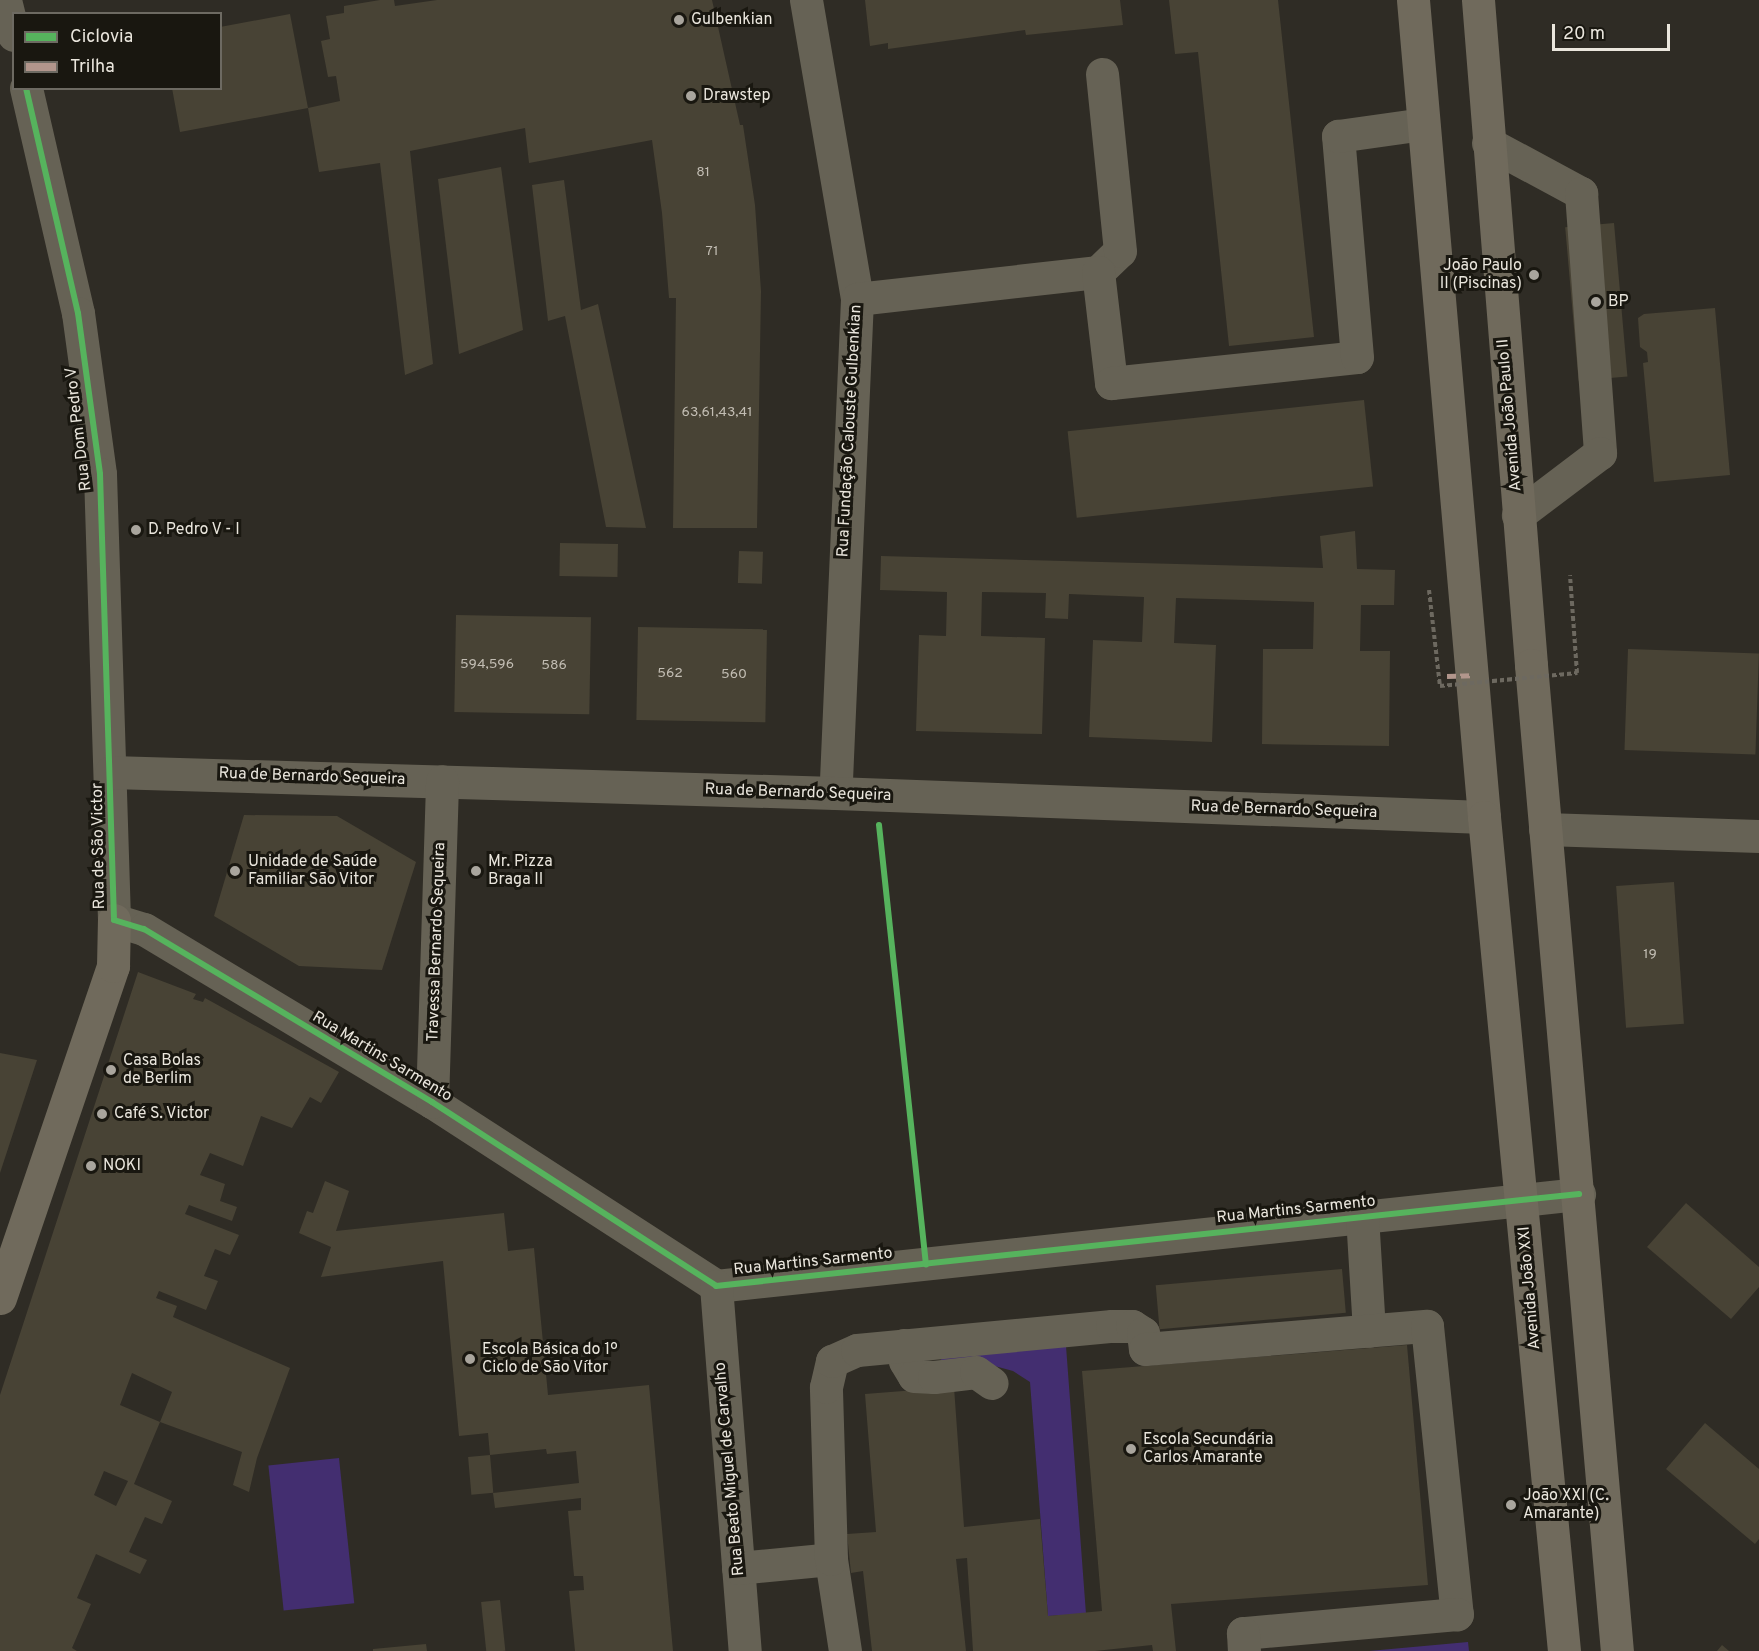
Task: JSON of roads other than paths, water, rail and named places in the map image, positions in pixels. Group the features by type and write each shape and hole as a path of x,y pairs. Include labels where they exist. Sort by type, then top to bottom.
{"main road":[{"path":"1413,0 1484,817"},
{"name":"Avenida João Paulo II","path":"1478,0 1545,829"},
{"name":"Avenida João XXI","path":"1484,817 1523,1199 1564,1651"},
{"path":"1545,829 1579,1194 1617,1651"},
{"name":"Rua de São Victor","path":"0,1298 113,966 114,920"}],"street":[{"path":"5,0 12,27"},
{"name":"Rua Fundação Calouste Gulbenkian","path":"806,0 856,299 835,794"},
{"path":"856,299 1098,272 1120,251 1102,74"},
{"name":"Rua Dom Pedro V","path":"26,90 78,313 100,474 111,772"},
{"path":"1098,272 1111,383 1357,357 1338,136 1423,124"},
{"path":"1488,143 1581,193 1600,453 1518,515"},
{"name":"Rua de Bernardo Sequeira","path":"111,772 442,781 1484,817"},
{"name":"Rua de São Victor","path":"111,772 114,920"},
{"name":"Travessa Bernardo Sequeira","path":"432,1102 442,781"},
{"path":"1545,829 1759,836"},
{"name":"Rua Martins Sarmento","path":"114,920 144,929 432,1102 716,1286 1579,1194"},
{"path":"1362,1216 1370,1331"},
{"name":"Rua Beato Miguel de Carvalho","path":"716,1286 745,1651"},
{"path":"845,1651 831,1559 826,1387 832,1361 857,1350 1112,1326 1132,1326 1143,1333 1145,1349 1427,1326 1457,1614 1243,1634 1244,1651"},
{"path":"904,1345 905,1361 914,1376 934,1377 976,1372 992,1383"},
{"path":"738,1568 831,1559"}],"place":[{"name":"Gulbenkian","path":"679,20"},
{"name":"Drawstep","path":"691,96"},
{"name":"João Paulo II (Piscinas)","path":"1534,275"},
{"name":"BP","path":"1596,302"},
{"name":"D. Pedro V - I","path":"136,530"},
{"name":"Unidade de Saúde Familiar São Vitor","path":"235,871"},
{"name":"Mr. Pizza Braga II","path":"476,871"},
{"name":"Casa Bolas de Berlim","path":"111,1070"},
{"name":"Café S. Victor","path":"102,1114"},
{"name":"NOKI","path":"91,1166"},
{"name":"Escola Básica do 1º Ciclo de São Vítor","path":"470,1359"},
{"name":"Escola Secundária Carlos Amarante","path":"1131,1449"},
{"name":"João XXI (C. Amarante)","path":"1511,1505"}]}
